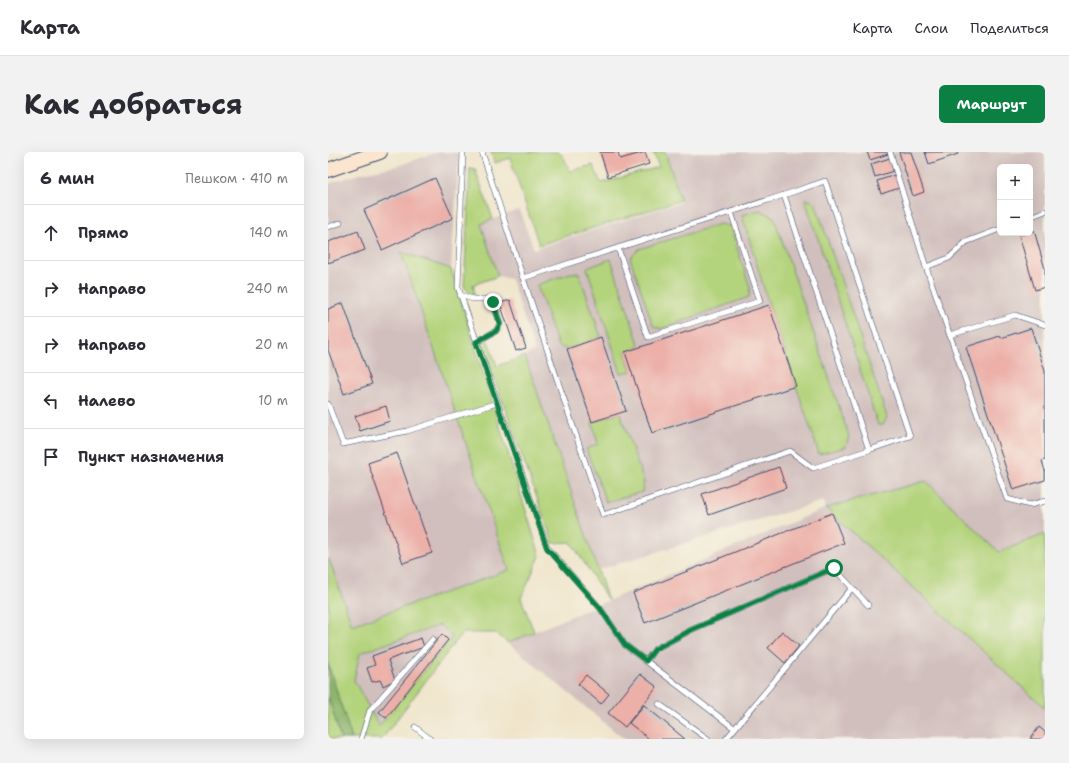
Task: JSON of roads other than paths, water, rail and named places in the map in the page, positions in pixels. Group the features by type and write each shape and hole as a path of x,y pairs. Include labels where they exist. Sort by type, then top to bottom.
{"main road":[{"path":"328,170 380,152"}],"lane":[{"path":"463,152 458,287 547,548 600,608 625,645 734,728"},
{"path":"482,152 523,278 603,514 790,451 813,468 910,436 825,181 784,196 523,278"},
{"path":"890,152 926,266 1007,499 1030,505 1045,501"},
{"path":"784,196 869,450"},
{"path":"618,248 648,337 760,301 731,212"},
{"path":"1033,216 1045,213"},
{"path":"328,227 340,223"},
{"path":"926,266 949,258 966,242 997,230"},
{"path":"460,295 473,299 487,299 493,302 500,324 496,331 476,342"},
{"path":"950,335 1016,315 1045,325"},
{"path":"328,404 343,444 407,431 497,403"},
{"path":"646,661 655,649 691,630 834,568 868,605"},
{"path":"726,739 852,588"},
{"path":"361,739 370,710 433,639"},
{"path":"659,704 708,739"},
{"path":"415,727 430,739"}]}
